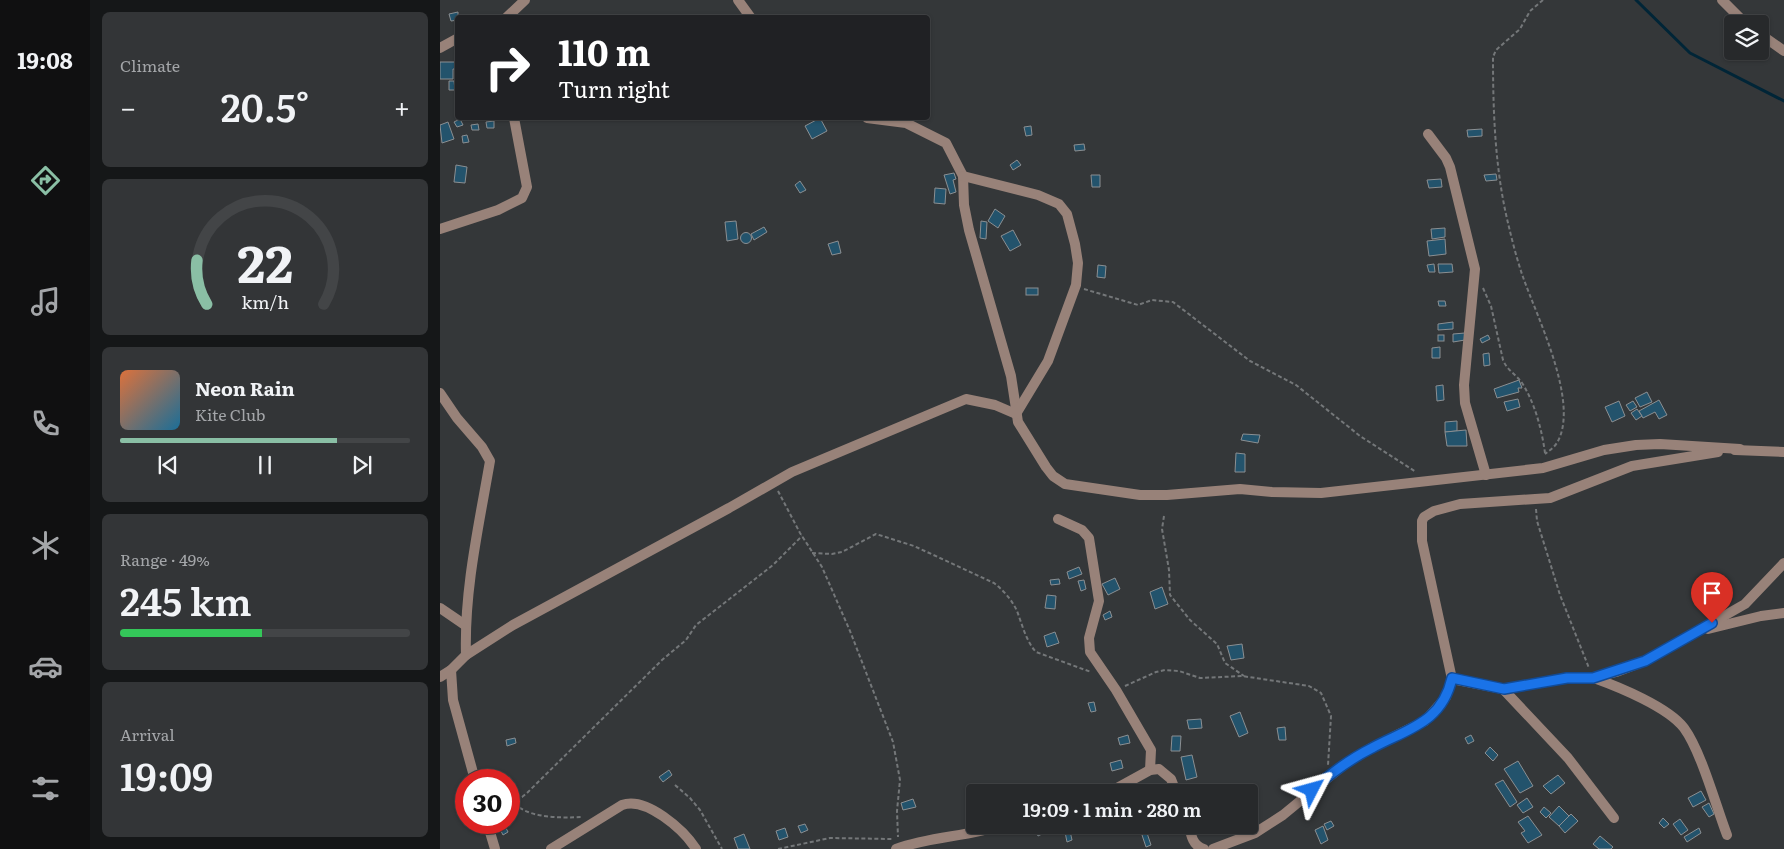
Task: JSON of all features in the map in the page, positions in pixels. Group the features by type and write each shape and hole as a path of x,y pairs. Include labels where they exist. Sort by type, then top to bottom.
{"street":[{"path":"509,15 525,0"},
{"path":"738,0 749,15"},
{"path":"1722,0 1736,15"},
{"path":"440,48 455,40"},
{"path":"1769,40 1784,51"},
{"path":"440,229 506,207 522,198 527,187 514,120"},
{"path":"881,120 906,124 946,143 955,155 963,176 964,205 976,260 992,306 1011,376 1016,414 1046,467 1053,476 1065,484 1140,495 1167,495 1240,489 1321,493 1543,468 1604,450 1636,445 1660,444 1784,452"},
{"path":"1428,134 1450,166 1472,255 1475,280 1464,385 1468,419 1486,475"},
{"path":"963,176 1038,195 1064,208 1068,214 1075,244 1078,263 1076,286 1048,360 1016,414"},
{"path":"440,393 482,446 490,461 472,564 465,625 466,655"},
{"path":"440,677 451,670 466,655 513,625 792,472 959,401 972,400 1016,414"},
{"path":"1213,849 1218,849 1255,833 1283,815 1327,778 1371,748 1425,722 1446,697 1452,678 1422,542 1422,521 1428,514 1460,504 1550,498 1632,466 1740,449"},
{"path":"1058,519 1082,530 1089,538 1099,601 1088,644 1090,652 1116,690 1151,750 1150,770"},
{"path":"1452,678 1504,689 1567,678 1593,678 1645,661 1745,604 1784,563"},
{"path":"440,608 465,625"},
{"path":"1695,633 1761,616 1784,613"},
{"path":"451,670 453,700 472,769"},
{"path":"1593,678 1620,687 1675,719 1683,726 1705,776 1727,835"},
{"path":"1504,689 1568,758 1614,818"},
{"path":"1125,784 1150,770 1158,769 1165,773 1171,784"},
{"path":"552,849 627,803 641,805 660,814 684,832 696,849"},
{"path":"491,834 495,849"},
{"path":"896,849 932,838 969,834"},
{"path":"1191,834 1196,845 1204,849"}],"path":[{"path":"1543,0 1530,11 1520,29 1494,52 1493,73 1494,122 1508,224 1523,276 1555,360 1561,392 1561,433 1555,446 1545,454"},
{"path":"1475,280 1488,296 1506,368 1519,378 1534,408 1545,454 1543,468"},
{"path":"1076,286 1138,305 1152,300 1173,302 1250,361 1296,385 1360,436 1407,464 1428,481"},
{"path":"774,482 802,536 822,567 850,631 893,742 900,780 897,811 898,840 830,838 778,849"},
{"path":"1535,499 1537,521 1560,595 1593,678"},
{"path":"1164,516 1162,529 1169,570 1170,595 1190,620 1217,644 1225,663 1244,676"},
{"path":"812,553 832,554 842,552 876,534 914,546 994,583 1000,588 1016,609 1030,644 1036,652 1108,679"},
{"path":"520,795 527,793 662,660 686,640 696,625 773,566 802,536"},
{"path":"1116,690 1160,670 1178,671 1200,678 1244,676 1297,683 1317,689 1321,693 1331,716 1327,778"},
{"path":"675,785 700,810 722,849"},
{"path":"520,808 562,818 602,819"}],"building":[{"path":"458,12 458,15 455,15 455,20 451,21 449,14"},
{"path":"440,62 455,62 453,79 440,79"},
{"path":"449,81 454,81 455,90 449,90"},
{"path":"460,120 463,125 457,127 454,122"},
{"path":"816,120 821,120 827,131 812,139 805,126"},
{"path":"494,121 494,128 487,128 486,122"},
{"path":"448,122 454,139 442,143 440,125"},
{"path":"478,124 479,130 472,130 471,125"},
{"path":"1031,126 1032,135 1026,136 1024,127"},
{"path":"1482,129 1482,136 1468,137 1467,130"},
{"path":"467,135 469,142 463,143 462,136"},
{"path":"1084,144 1085,150 1075,151 1074,145"},
{"path":"1017,160 1021,165 1013,170 1010,165"},
{"path":"456,165 467,167 465,183 454,182"},
{"path":"954,173 956,179 953,180 956,192 950,194 944,175"},
{"path":"1496,174 1497,180 1486,181 1484,175"},
{"path":"1091,175 1100,175 1100,187 1092,187"},
{"path":"1441,179 1442,187 1429,188 1427,180"},
{"path":"800,181 806,190 800,193 795,185"},
{"path":"935,188 946,189 945,204 934,203"},
{"path":"995,209 1005,216 998,228 988,221"},
{"path":"736,221 738,239 727,241 725,222"},
{"path":"981,221 987,222 986,239 980,238"},
{"path":"764,227 767,232 754,240 751,234"},
{"path":"1445,228 1445,237 1432,239 1431,229"},
{"path":"1013,230 1021,245 1010,251 1001,236"},
{"path":"746,232 752,238 746,244 740,238"},
{"path":"1445,239 1446,254 1429,256 1427,241"},
{"path":"838,241 841,253 832,255 828,244"},
{"path":"1434,264 1435,272 1429,272 1427,265"},
{"path":"1438,264 1452,264 1453,272 1439,273"},
{"path":"1098,265 1106,266 1105,278 1097,277"},
{"path":"1026,288 1038,288 1038,295 1026,295"},
{"path":"1438,301 1445,301 1446,306 1439,306"},
{"path":"1453,322 1453,329 1438,330 1438,324"},
{"path":"1465,333 1465,340 1453,342 1453,334"},
{"path":"1438,335 1444,335 1444,341 1438,341"},
{"path":"1488,335 1490,339 1482,343 1480,339"},
{"path":"1440,347 1440,358 1432,358 1432,348"},
{"path":"1489,353 1490,365 1484,366 1483,354"},
{"path":"1519,380 1522,388 1518,388 1519,392 1497,398 1494,389"},
{"path":"1443,385 1444,400 1437,401 1436,386"},
{"path":"1647,392 1652,402 1640,407 1635,398"},
{"path":"1518,399 1520,407 1507,411 1504,402"},
{"path":"1659,400 1667,415 1659,419 1655,412 1643,418 1639,411"},
{"path":"1619,401 1625,416 1612,422 1605,407"},
{"path":"1633,401 1637,407 1630,411 1626,405"},
{"path":"1637,409 1642,416 1636,420 1631,413"},
{"path":"1457,421 1457,431 1445,432 1445,422"},
{"path":"1466,430 1467,446 1447,446 1445,432"},
{"path":"1243,434 1260,435 1258,443 1241,440"},
{"path":"1236,453 1245,454 1245,472 1235,472"},
{"path":"1079,567 1082,574 1069,579 1067,572"},
{"path":"1115,578 1120,589 1108,595 1102,584"},
{"path":"1059,579 1060,584 1051,585 1050,580"},
{"path":"1084,580 1086,589 1081,591 1078,581"},
{"path":"1162,587 1168,604 1155,609 1150,592"},
{"path":"1047,595 1056,596 1055,609 1045,608"},
{"path":"1110,611 1112,617 1105,620 1103,615"},
{"path":"1055,632 1059,643 1047,647 1044,636"},
{"path":"1242,644 1244,658 1231,660 1227,646"},
{"path":"1094,702 1096,711 1091,712 1088,703"},
{"path":"1240,712 1248,733 1239,737 1230,716"},
{"path":"1201,719 1202,728 1189,729 1187,720"},
{"path":"1285,727 1286,740 1279,740 1277,728"},
{"path":"1128,735 1130,743 1120,745 1118,738"},
{"path":"1471,735 1474,741 1468,744 1465,738"},
{"path":"1172,736 1181,736 1180,751 1171,751"},
{"path":"515,738 516,743 507,746 506,740"},
{"path":"1490,747 1498,755 1493,761 1485,753"},
{"path":"1192,755 1197,777 1186,780 1181,757"},
{"path":"1121,760 1123,768 1112,771 1110,763"},
{"path":"1518,761 1533,786 1520,793 1504,769"},
{"path":"669,770 672,775 663,782 659,777"},
{"path":"1558,775 1565,783 1551,794 1543,786"},
{"path":"1503,780 1517,802 1510,807 1495,784"},
{"path":"1701,791 1706,800 1693,807 1688,798"},
{"path":"1527,798 1533,807 1523,813 1517,805"},
{"path":"913,799 916,807 903,810 901,803"},
{"path":"1709,803 1714,814 1709,817 1702,807"},
{"path":"1559,806 1569,816 1559,826 1549,817"},
{"path":"1544,807 1551,813 1546,818 1540,812"},
{"path":"1571,814 1578,821 1565,833 1559,826"},
{"path":"1528,816 1542,835 1528,843 1521,833 1525,831 1518,822"},
{"path":"1663,818 1669,824 1664,828 1659,823"},
{"path":"1680,819 1688,830 1681,835 1673,824"},
{"path":"1331,821 1334,826 1327,830 1324,824"},
{"path":"805,824 808,830 801,833 798,826"},
{"path":"1323,826 1328,840 1321,844 1315,830"},
{"path":"785,828 788,837 779,840 776,831"},
{"path":"1699,828 1701,833 1687,842 1684,837"},
{"path":"744,834 750,849 738,849 734,838"},
{"path":"1065,834 1071,834 1072,840 1067,842"},
{"path":"1147,834 1151,845 1146,847 1142,835"},
{"path":"1600,836 1613,847 1611,849 1599,849 1593,844"}],"waterway":[{"path":"1636,0 1690,53 1784,101"}],"route":[{"path":"1312,790 1345,764 1371,748 1425,722 1446,697 1452,678 1504,689 1567,678 1593,678 1645,661 1712,623"}]}
